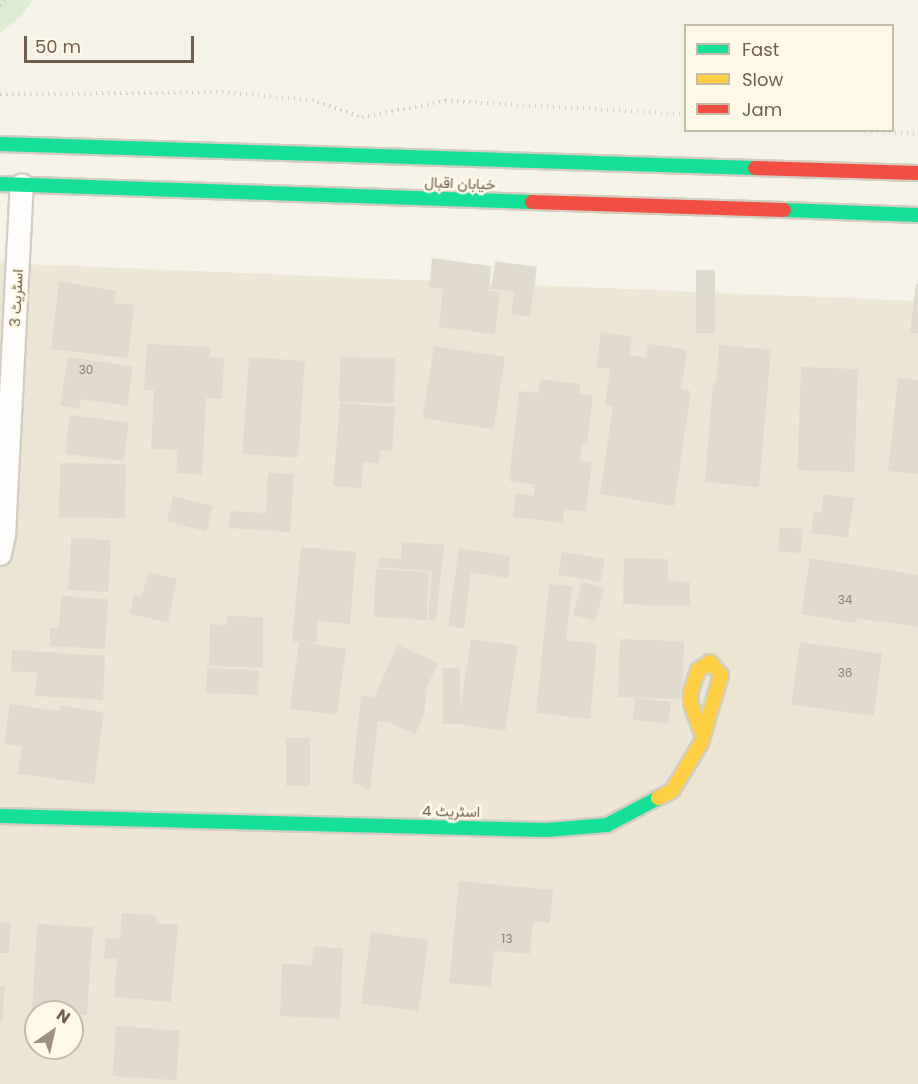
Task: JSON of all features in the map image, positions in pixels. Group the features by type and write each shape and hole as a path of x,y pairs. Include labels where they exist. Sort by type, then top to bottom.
{"main road":[{"name":"خیابان اقبال","path":"0,144 918,173"},
{"name":"خیابان اقبال","path":"11,185 918,215"},
{"name":"اسٹریٹ 4","path":"0,816 548,831 606,825 672,791 701,743 721,675 710,662 698,670 691,691 691,704 700,729"}],"street":[{"name":"اسٹریٹ 3","path":"0,554 4,535 11,185"}],"path":[{"path":"0,6 6,0"},
{"path":"0,94 216,92 312,100 362,117 446,101 684,114"},
{"path":"880,132 918,134"}],"shaded area":[{"path":"0,263 918,301 918,1084 0,1084"}],"green space":[{"path":"0,0 33,0 22,15 0,33"}],"building":[{"path":"432,258 491,266 489,291 500,292 495,334 439,327 443,289 429,287"},
{"path":"495,261 537,267 530,317 511,314 514,292 491,289"},
{"path":"696,270 715,270 715,333 696,333"},
{"path":"59,281 116,291 114,303 134,305 128,358 51,349"},
{"path":"916,284 918,284 918,333 910,333"},
{"path":"601,332 632,337 629,355 646,358 648,344 687,350 681,389 691,391 674,506 600,494 613,406 605,405 610,369 596,367"},
{"path":"147,344 210,347 210,357 224,358 222,399 206,398 202,475 176,473 178,450 151,449 154,390 144,390"},
{"path":"719,345 771,350 759,487 705,482 713,383 716,383"},
{"path":"434,346 505,357 494,429 423,418"},
{"path":"68,357 133,367 127,406 81,399 79,409 60,406"},
{"path":"249,357 305,361 298,458 242,454"},
{"path":"340,357 395,358 394,403 339,402"},
{"path":"801,367 858,369 854,472 797,470"},
{"path":"898,378 918,380 918,474 888,471"},
{"path":"540,379 580,384 579,394 593,396 587,444 582,443 580,461 592,462 586,512 564,509 563,523 513,517 516,493 534,496 535,485 509,481 519,391 538,393"},
{"path":"340,403 395,407 392,451 380,450 379,463 363,462 361,488 333,486"},
{"path":"70,415 129,422 124,461 65,454"},
{"path":"60,463 126,464 125,518 59,517"},
{"path":"268,473 294,474 290,532 229,528 230,511 266,513"},
{"path":"824,494 854,498 848,538 811,533 814,512 821,513"},
{"path":"173,496 213,506 206,531 167,521"},
{"path":"780,527 803,529 801,553 778,551"},
{"path":"71,538 111,540 108,592 68,590"},
{"path":"402,542 444,545 436,621 428,620 432,571 378,567 379,558 401,559"},
{"path":"301,547 356,552 350,624 318,621 316,643 302,642 346,649 337,715 290,709 299,642 292,641"},
{"path":"459,548 510,556 508,578 471,572 464,628 448,626"},
{"path":"562,552 604,559 601,581 558,575"},
{"path":"624,558 668,559 668,581 690,582 690,606 623,604"},
{"path":"810,558 918,575 918,627 857,618 856,623 801,614"},
{"path":"376,569 429,572 426,620 373,617"},
{"path":"148,572 177,579 168,622 130,614 134,595 142,597"},
{"path":"582,582 604,588 595,621 573,615"},
{"path":"549,584 572,586 566,640 597,644 590,719 536,713"},
{"path":"61,596 108,599 105,649 50,646 50,628 59,628"},
{"path":"227,616 263,617 263,668 209,666 210,624 227,625"},
{"path":"471,639 518,646 505,731 460,724 443,724 443,668 460,668 460,709"},
{"path":"620,639 684,641 682,699 618,697"},
{"path":"800,642 882,654 873,716 791,704"},
{"path":"398,645 438,663 427,687 424,715 415,734 391,723 378,721 370,790 352,782 361,696 374,697"},
{"path":"12,650 105,656 103,700 35,696 37,673 11,671"},
{"path":"207,668 259,670 258,695 206,693"},
{"path":"635,698 671,702 669,724 633,720"},
{"path":"10,704 60,711 60,706 104,712 94,784 18,774 22,746 4,744"},
{"path":"286,738 310,738 310,786 286,786"},
{"path":"459,881 553,890 550,923 533,921 530,954 494,951 491,987 449,983"},
{"path":"122,913 157,916 156,923 178,925 171,1002 114,997 117,959 104,958 106,938 120,939"},
{"path":"0,922 11,923 9,953 0,953"},
{"path":"37,924 93,927 87,1015 84,1015 84,1000 33,1000"},
{"path":"371,932 428,940 418,1011 361,1003"},
{"path":"313,947 343,948 340,1019 280,1016 282,964 312,965"},
{"path":"0,986 5,986 2,1022 0,1022"},
{"path":"116,1026 180,1030 176,1080 113,1076"}],"traffic: fast":[{"path":"0,144 755,168"},
{"path":"0,184 532,202"},
{"path":"784,210 918,215"},
{"path":"0,816 547,830 607,825 658,798"}],"traffic: slow":[{"path":"658,798 672,791 701,743 721,675 710,662 698,670 691,691 691,704 700,729"}],"traffic: jam":[{"path":"755,168 918,173"},
{"path":"532,202 784,210"}]}
